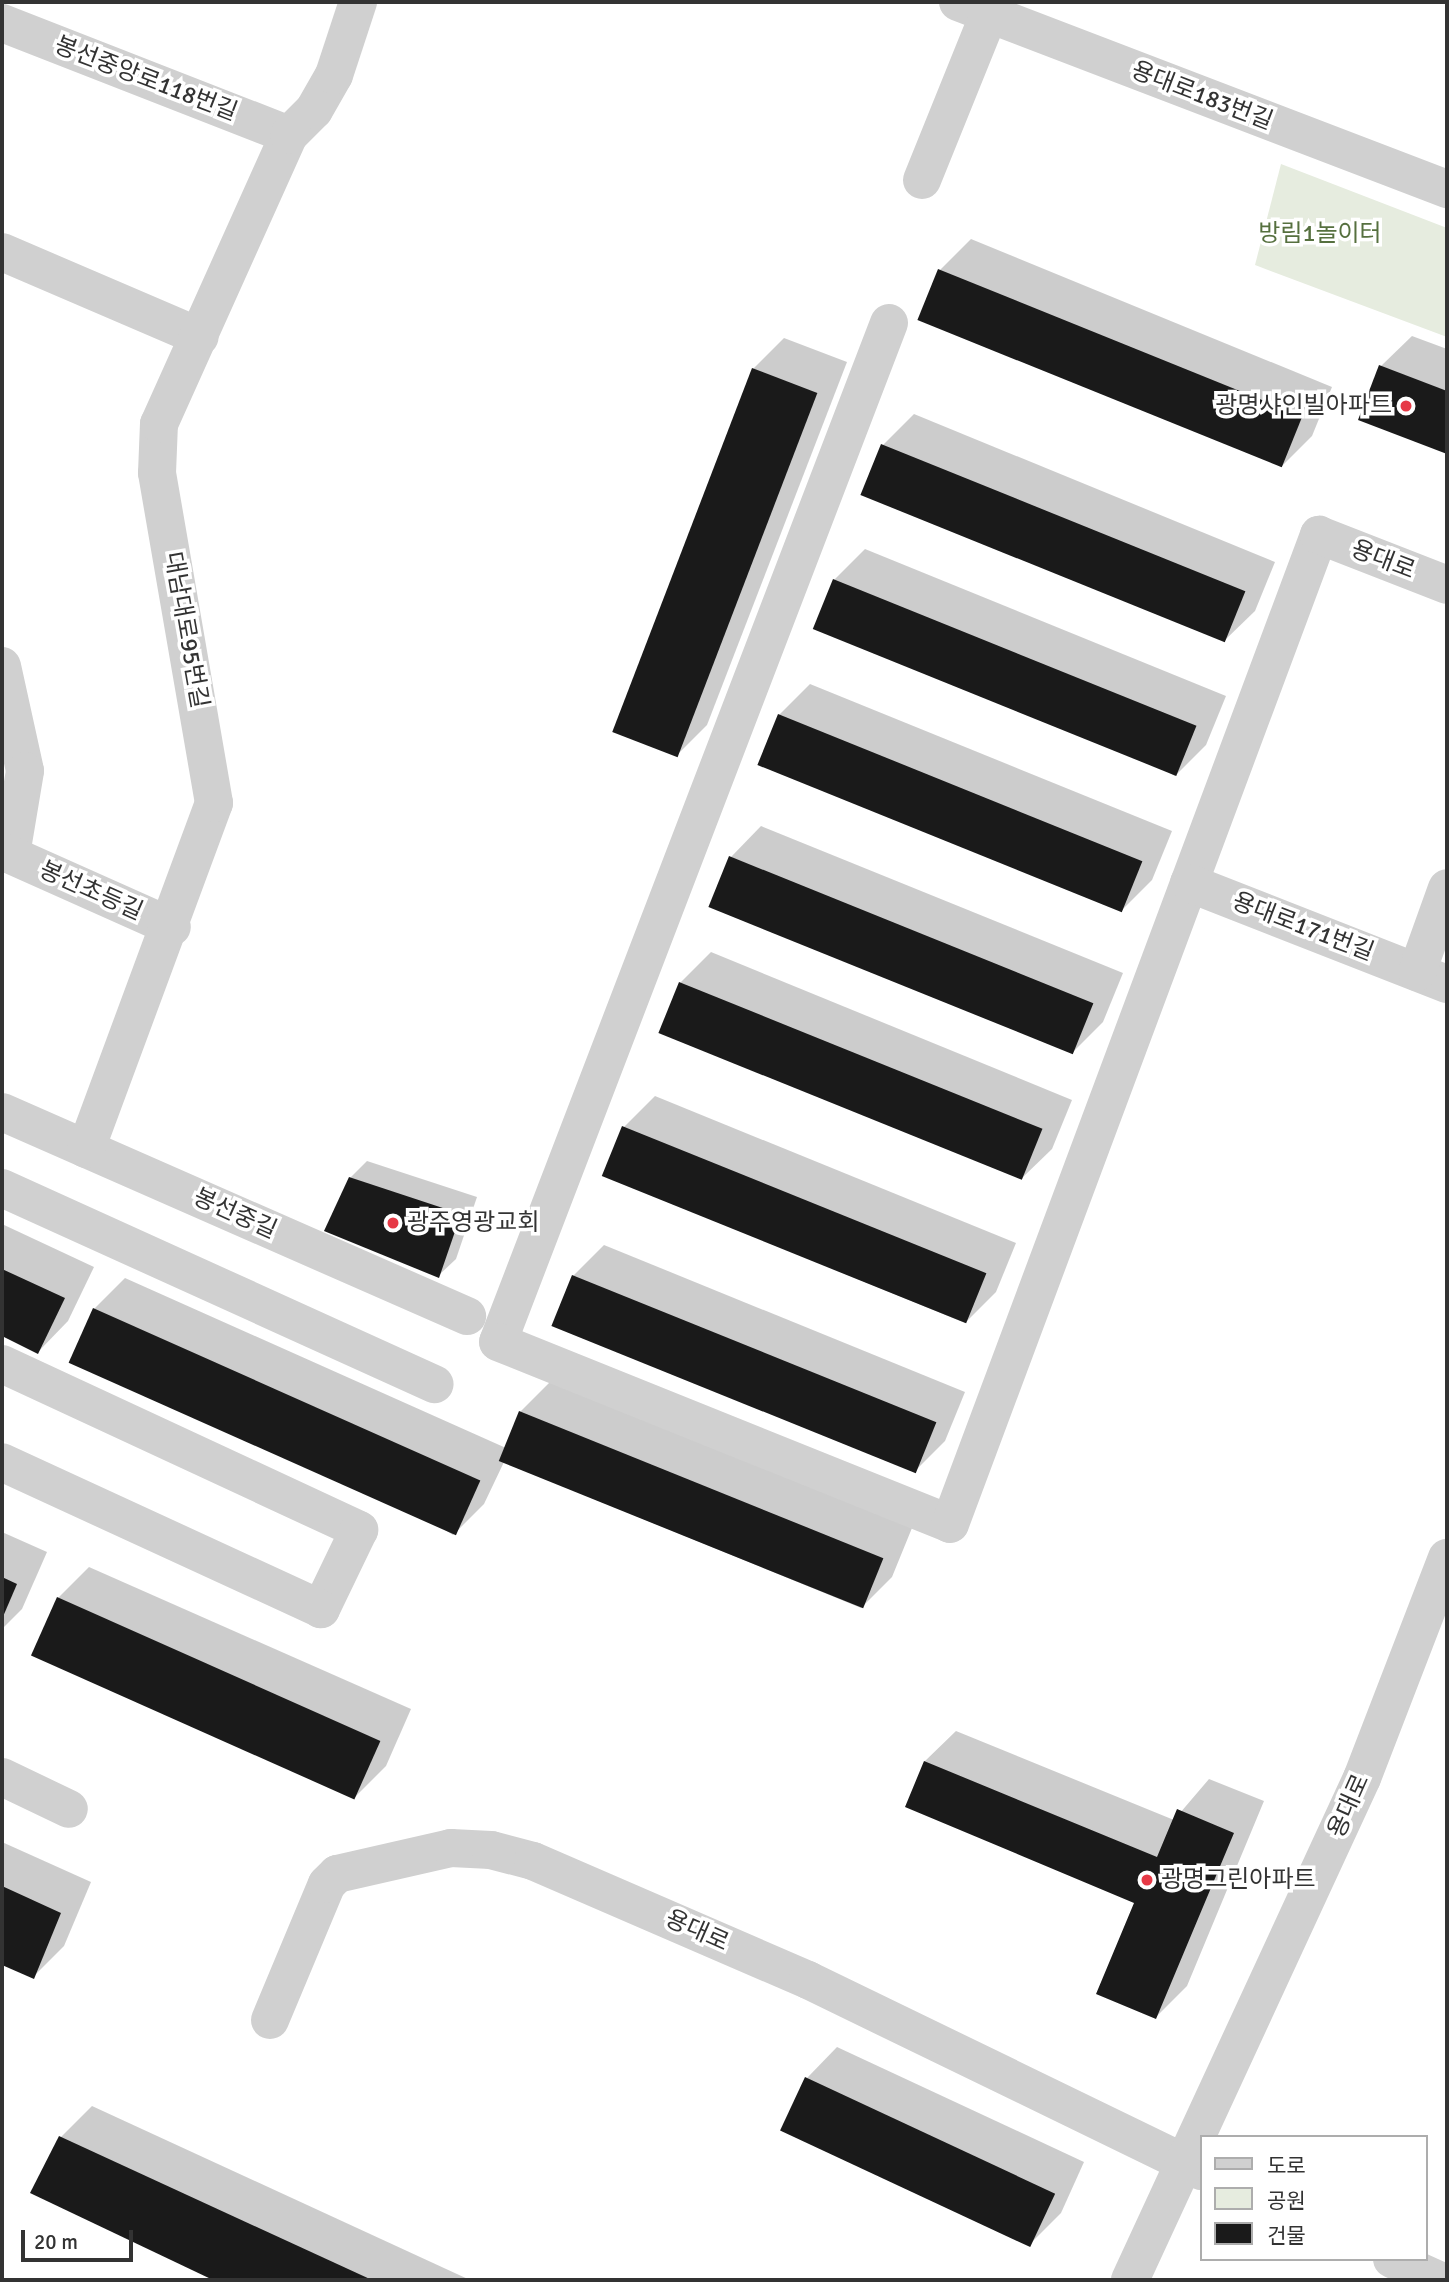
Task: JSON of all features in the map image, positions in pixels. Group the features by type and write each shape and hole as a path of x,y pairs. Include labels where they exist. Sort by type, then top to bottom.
{"street":[{"name":"대남대로95번길","path":"86,1149 207,831 214,788 155,449 159,424 289,135 314,110 334,75 358,2"},
{"path":"922,180 980,6"},
{"name":"용대로183번길","path":"980,6 1447,189"},
{"name":"봉선중앙로118번길","path":"2,23 289,135"},
{"path":"2,252 200,337"},
{"path":"890,323 498,1342 950,1524 1189,883"},
{"name":"용대로","path":"1189,883 1319,535 1447,585"},
{"name":"봉선초등길","path":"2,666 25,771 6,853 172,927"},
{"name":"용대로171번길","path":"1189,883 1432,978 1447,888"},
{"name":"봉선중길","path":"2,1112 467,1316"},
{"path":"2,1188 435,1384"},
{"path":"2,1364 359,1530 321,1609 2,1462"},
{"name":"용대로","path":"1208,2135 1362,1778 1438,1615 1447,1558"},
{"path":"2,1777 69,1810"},
{"name":"용대로","path":"270,2020 327,1884 337,1874 450,1848 491,1850 545,1866 808,1980 1194,2167 1130,2280"},
{"path":"1396,2261 1438,2280"}],"green space":[{"name":"방림1놀이터","path":"1281,164 1447,228 1447,337 1255,265"}],"building":[{"path":"938,269 1302,416 1282,467 917,320"},
{"name":"광명샤인빌아파트","path":"1379,365 1447,391 1447,454 1358,420"},
{"path":"752,368 817,393 678,757 612,732"},
{"path":"881,444 1245,591 1225,642 860,495"},
{"path":"833,579 1196,726 1176,776 813,629"},
{"path":"778,714 1142,861 1122,912 757,765"},
{"path":"729,856 1093,1003 1073,1054 708,907"},
{"path":"679,982 1042,1129 1022,1180 658,1033"},
{"path":"622,1126 986,1273 966,1323 602,1176"},
{"name":"광주영광교회","path":"349,1177 461,1214 439,1278 324,1231"},
{"path":"2,1269 65,1298 38,1354 2,1336"},
{"path":"572,1275 936,1422 916,1473 551,1326"},
{"path":"93,1308 480,1480 456,1535 69,1363"},
{"path":"519,1411 883,1558 863,1608 499,1461"},
{"path":"2,1577 17,1584 2,1619"},
{"path":"57,1597 380,1741 354,1799 31,1655"},
{"name":"광명그린아파트","path":"924,1761 1157,1857 1177,1809 1234,1833 1156,2019 1096,1994 1134,1903 905,1807"},
{"path":"2,1886 61,1913 34,1979 2,1965"},
{"path":"805,2077 1055,2194 1030,2247 780,2130"},
{"path":"59,2136 372,2280 213,2280 30,2193"}],"place":[{"name":"광명샤인빌아파트","path":"1406,406"},
{"name":"광주영광교회","path":"393,1223"},
{"name":"광명그린아파트","path":"1147,1880"}]}
